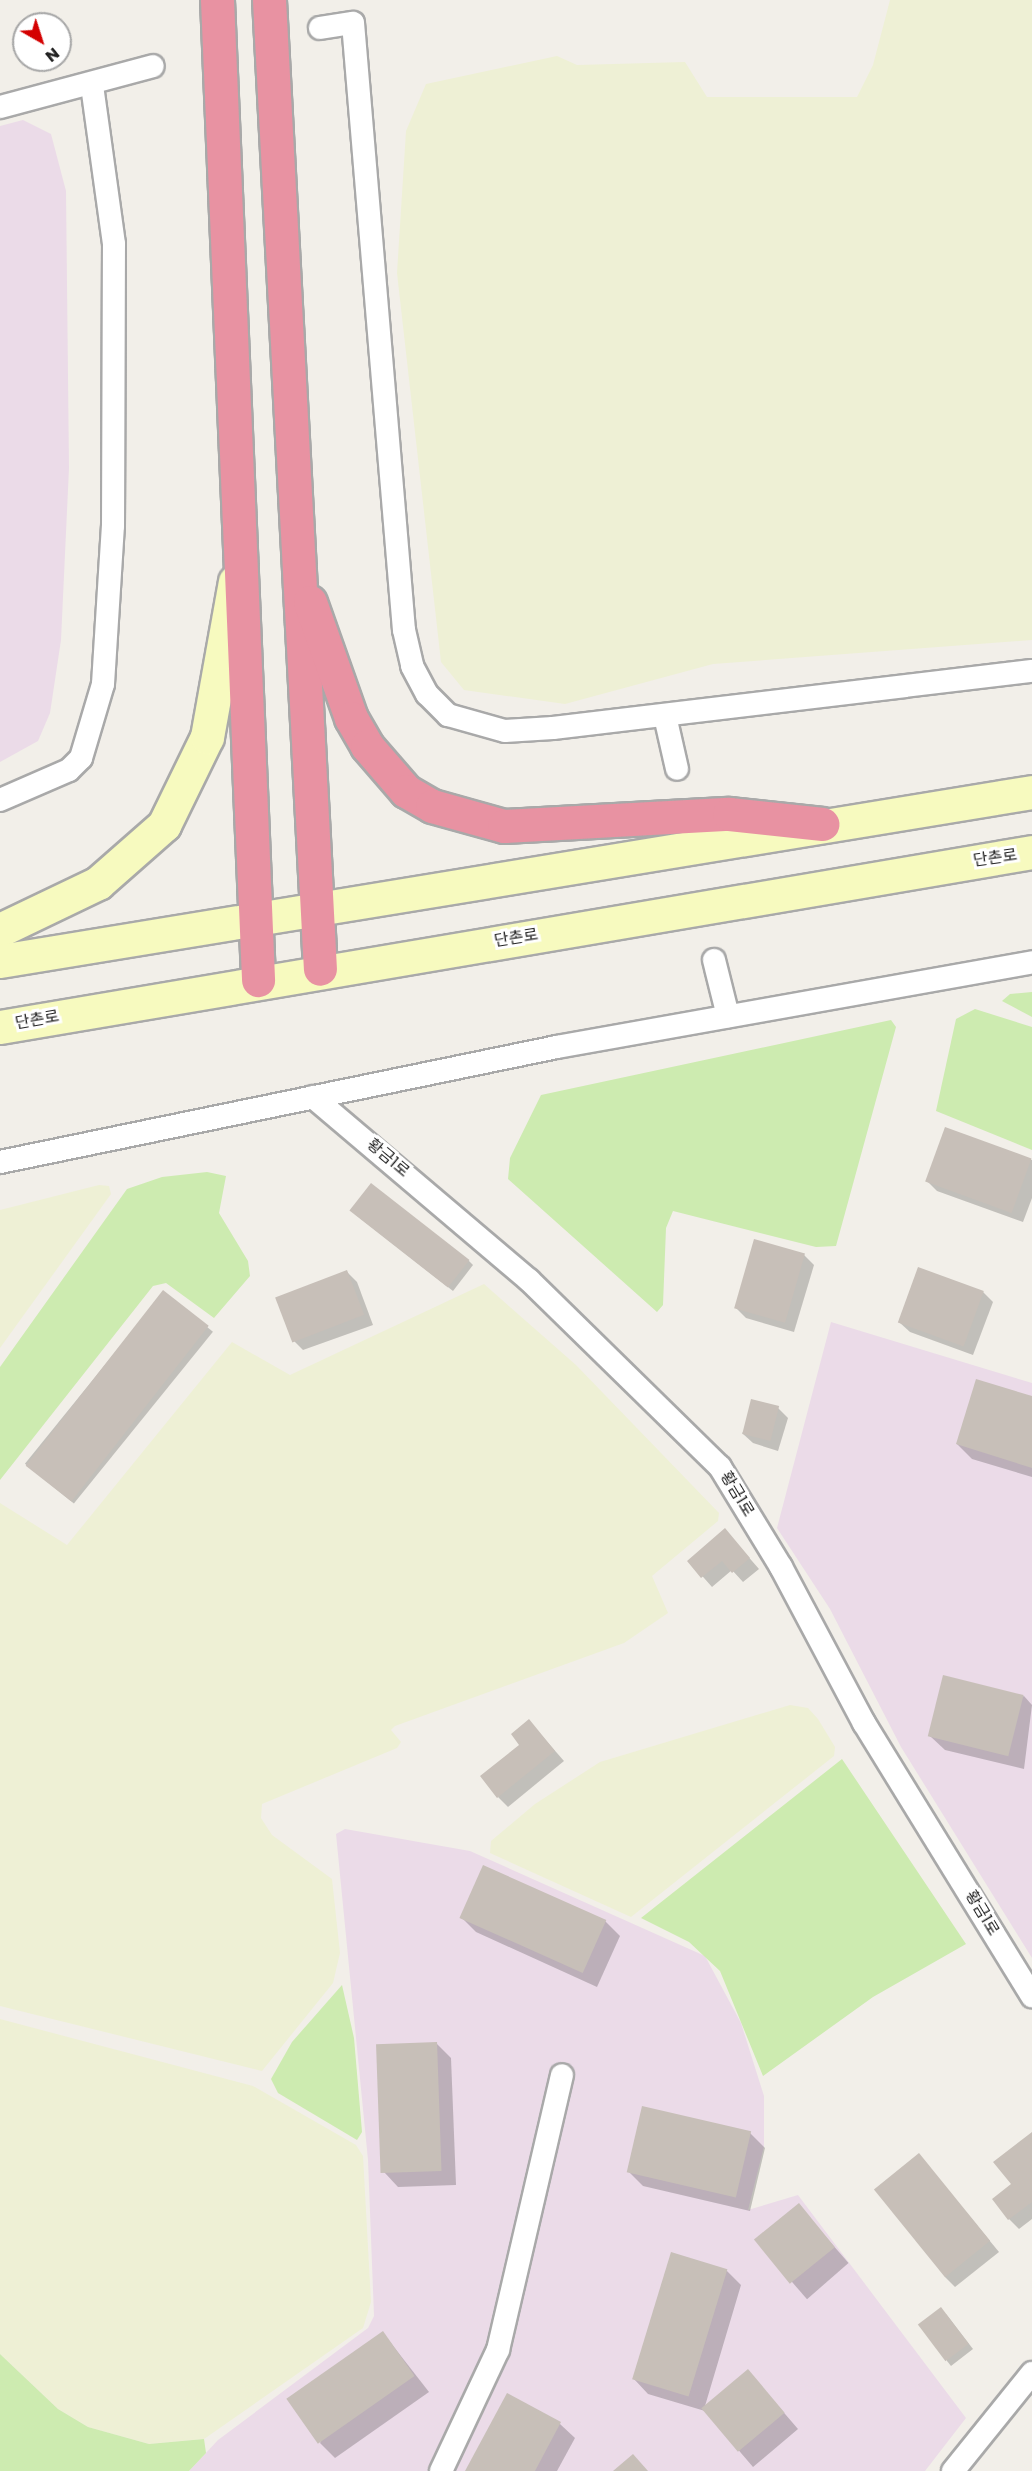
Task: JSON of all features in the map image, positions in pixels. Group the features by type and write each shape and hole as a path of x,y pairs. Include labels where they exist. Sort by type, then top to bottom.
{"highway":[{"path":"217,0 237,568 259,918 258,980"},
{"path":"269,0 320,969"},
{"path":"297,561 351,718 384,769 432,806 504,826 729,814 822,824"}],"main road":[{"path":"0,930 98,883 164,825 207,737 237,568"},
{"path":"0,961 822,824 1032,792"},
{"name":"단촌로","path":"0,1027 320,969 1032,852"}],"lane":[{"path":"321,28 352,23 404,630 412,666 427,694 448,715 474,726 517,730 666,716 1032,671"},
{"path":"0,107 92,86 153,66"},
{"path":"0,800 69,770 81,758 103,684 113,526 114,244 92,86"},
{"path":"666,716 677,769"},
{"path":"714,960 728,1016"},
{"path":"0,1162 313,1097 728,1016 1032,962"},
{"name":"황금1로","path":"313,1097 529,1280 720,1467 869,1732 1032,1996"},
{"path":"441,2471 498,2350 562,2075"},
{"path":"952,2471 1032,2373"}],"shaded area":[{"path":"23,120 51,134 66,191 69,468 61,640 50,713 38,741 0,762 0,126"},
{"path":"831,1322 1032,1383 1032,1958 901,1747 830,1609 777,1528"},
{"path":"345,1829 470,1851 705,1956 741,2023 764,2096 764,2146 748,2210 798,2195 966,2418 925,2471 189,2471 218,2440 368,2328 374,2316 368,2160 336,1834"}],"green space":[{"path":"890,0 1032,0 1032,640 713,664 565,704 464,690 441,662 397,273 406,131 426,84 557,56 577,65 685,62 707,97 857,97 873,65"},
{"path":"1032,992 1032,1017 1002,1001 1010,994"},
{"path":"975,1009 1032,1027 1032,1150 936,1111 956,1019"},
{"path":"891,1020 896,1027 836,1246 816,1247 673,1211 666,1228 663,1305 657,1312 508,1179 510,1158 541,1095"},
{"path":"207,1172 226,1176 219,1213 248,1261 250,1276 214,1318 166,1283 153,1286 0,1480 0,1367 127,1189 162,1177"},
{"path":"99,1185 109,1186 111,1194 0,1348 0,1210"},
{"path":"484,1284 576,1365 719,1513 718,1521 652,1576 668,1613 624,1643 395,1726 391,1730 401,1742 397,1748 262,1804 261,1818 272,1835 332,1879 340,1953 333,1983 262,2071 0,2006 0,1503 67,1545 232,1342 290,1375"},
{"path":"790,1705 808,1708 818,1719 835,1747 834,1756 631,1917 490,1853 491,1841 535,1804 600,1762"},
{"path":"842,1759 966,1944 873,1997 763,2076 720,1971 689,1942 641,1918"},
{"path":"342,1985 354,2038 362,2132 357,2140 278,2093 271,2079 292,2042"},
{"path":"0,2019 253,2086 356,2145 363,2156 371,2302 363,2328 204,2439 149,2444 88,2427 58,2409 0,2354"},
{"path":"0,2354 58,2409 88,2427 149,2444 204,2439 206,2453 189,2471 0,2471"}],"building":[{"path":"945,1127 1031,1158 1012,1213 925,1182"},
{"path":"371,1183 470,1260 448,1288 349,1211"},
{"path":"754,1239 805,1254 785,1323 734,1308"},
{"path":"918,1267 984,1291 964,1346 898,1322"},
{"path":"347,1270 364,1315 292,1342 275,1298"},
{"path":"163,1290 209,1326 71,1501 26,1466"},
{"path":"976,1379 1032,1396 1032,1468 956,1444"},
{"path":"751,1399 779,1406 770,1441 742,1434"},
{"path":"725,1528 750,1558 732,1573 722,1561 701,1578 687,1561"},
{"path":"943,1675 1024,1695 1008,1756 928,1736"},
{"path":"529,1719 555,1751 497,1798 480,1776 519,1745 511,1734"},
{"path":"483,1865 606,1920 583,1973 459,1918"},
{"path":"437,2042 442,2171 381,2173 376,2044"},
{"path":"642,2106 751,2131 736,2197 627,2172"},
{"path":"1032,2132 1032,2202 1008,2220 992,2199 1011,2184 993,2162"},
{"path":"919,2153 990,2241 945,2277 874,2190"},
{"path":"799,2203 835,2247 790,2284 754,2240"},
{"path":"671,2252 727,2269 689,2396 632,2379"},
{"path":"941,2307 969,2344 946,2361 918,2324"},
{"path":"383,2331 415,2376 318,2444 286,2399"},
{"path":"748,2369 785,2413 738,2452 701,2408"},
{"path":"507,2393 561,2422 535,2471 465,2471"},
{"path":"633,2454 648,2471 613,2471"}]}
